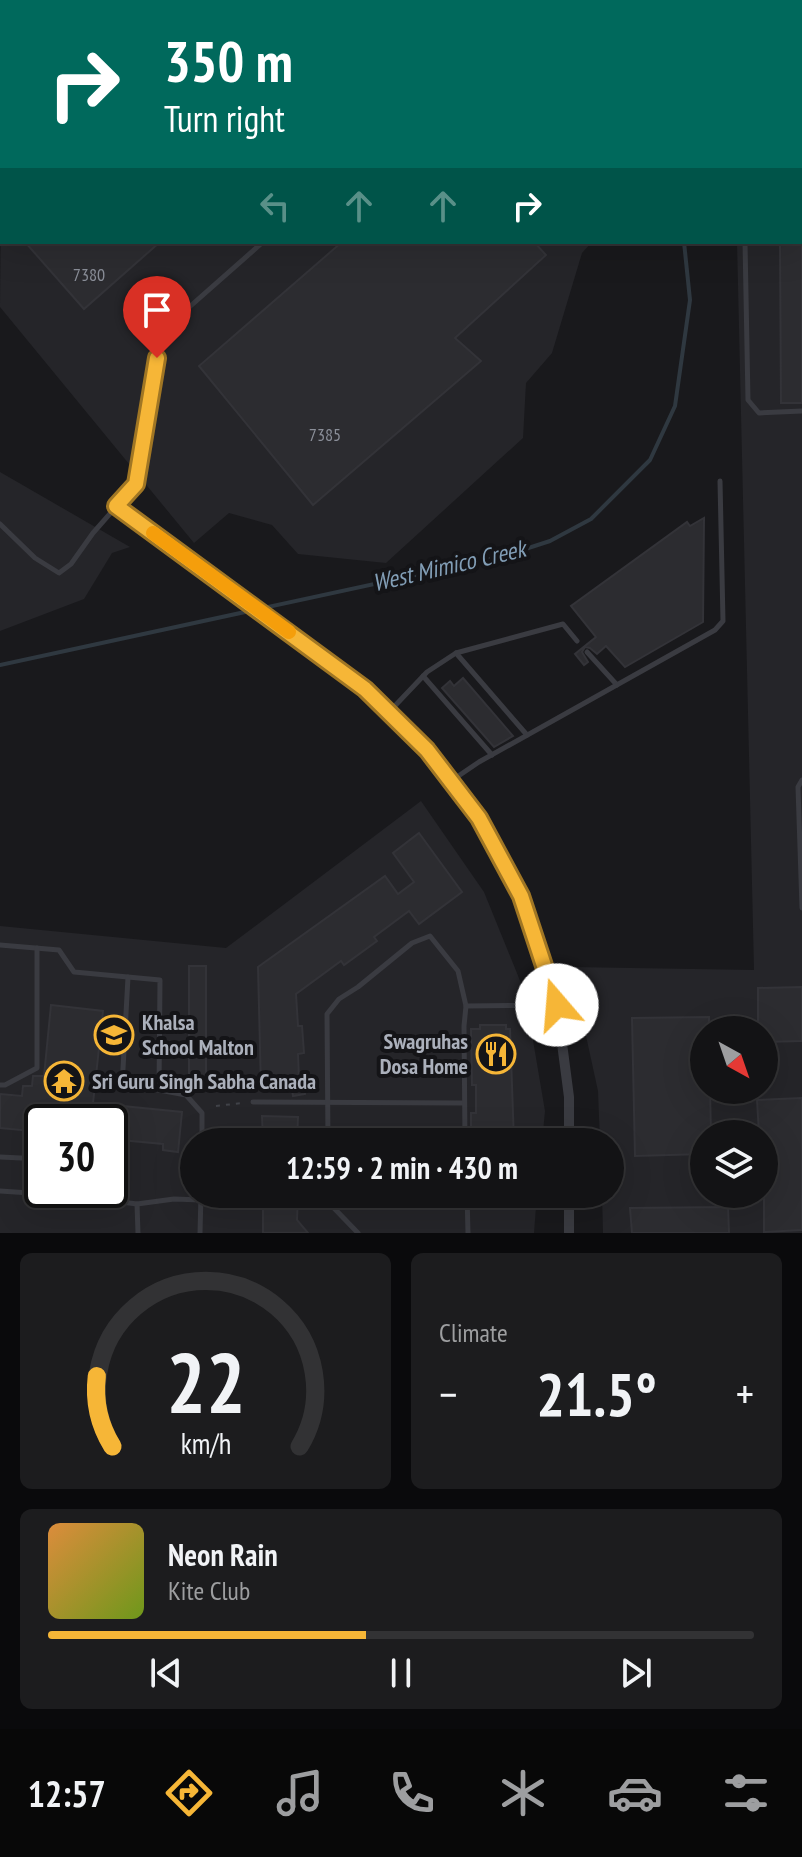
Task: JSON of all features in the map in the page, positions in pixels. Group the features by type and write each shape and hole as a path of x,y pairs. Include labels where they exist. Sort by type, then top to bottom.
{"street":[{"path":"116,506 365,689 427,750 479,818 521,896 557,1005 569,1097 569,1128"},
{"path":"569,1208 569,1233"}],"lane":[{"path":"0,524 35,558 59,573 71,564 136,484 161,332 261,244"},
{"path":"745,244 748,400 759,413 802,411"},
{"path":"451,781 715,630 723,621 720,481"},
{"path":"389,712 423,676 456,653 563,624 577,641"},
{"path":"587,652 617,685"},
{"path":"456,653 527,735"},
{"path":"423,676 492,755"},
{"path":"802,780 798,787 802,908"},
{"path":"328,1128 327,1014 339,999 412,943 430,936 458,971 466,1006 465,1128"},
{"path":"0,945 59,950 74,972 160,980 159,1090"},
{"path":"0,1085 37,1068 37,948"},
{"path":"128,977 122,1087 186,1095 202,1113 202,1128"},
{"path":"466,1006 557,1005"},
{"path":"253,1102 464,1103"},
{"path":"0,1157 24,1158"},
{"path":"0,1191 24,1192"},
{"path":"128,1202 180,1199"},
{"path":"137,1204 138,1233"},
{"path":"200,1233 201,1208"},
{"path":"334,1208 358,1233"},
{"path":"467,1208 468,1233"}],"path":[{"path":"216,1106 253,1102"}],"shaded area":[{"path":"1,244 590,244 582,253 552,353 526,383 523,438 386,563 298,554 272,525 229,513 194,543 0,307"},
{"path":"737,244 802,244 802,1233 603,1233 602,1208 624,1208 624,1128 599,1128 598,1091 571,967 754,970"},
{"path":"0,472 130,547 112,553 84,599 0,631"},
{"path":"421,801 484,892 525,993 545,1111 543,1128 180,1128 180,1208 536,1208 534,1233 0,1233 0,926 226,948"}],"building":[{"path":"27,244 158,244 84,309"},
{"path":"340,244 536,244 546,255 455,338 481,361 313,505 199,366"},
{"path":"780,244 802,244 802,403 781,403"},
{"path":"704,518 703,622 625,667 606,646 597,654 585,647 582,652 588,662 584,665 575,654 596,637 571,606 687,522 690,526"},
{"path":"463,678 513,736 494,747 442,688 450,681 454,686"},
{"path":"419,833 462,892 419,924 409,911 374,937 377,941 344,965 341,961 296,994 304,1053 298,1054 299,1080 304,1079 305,1094 293,1096 292,1090 261,1088 258,967 385,876 398,894 414,882 393,853"},
{"path":"189,966 206,966 206,1084 189,1083"},
{"path":"802,987 802,1041 778,1042 778,1016 758,1016 758,988"},
{"name":"Sri Guru Singh Sabha Canada","path":"51,1005 103,1011 93,1103 103,1104 24,1104 24,1130 0,1128 0,1094 22,1096 23,1086 32,1086 33,1076 44,1076"},
{"path":"690,1017 690,1104 710,1104 711,1120 690,1120 690,1154 635,1156 632,1018"},
{"path":"480,1025 506,1025 506,1029 510,1029 514,1128 471,1128 471,1113 476,1113 476,1085 472,1085 471,1029 480,1029"},
{"path":"802,1098 802,1230 764,1232 764,1208 778,1208 778,1120 758,1120 757,1104 778,1104 778,1099"},
{"name":"Sri Guru Singh Sabha Canada","path":"128,1107 182,1112 178,1152 163,1150 163,1144 128,1141"},
{"path":"262,1116 298,1117 298,1128 262,1128"},
{"path":"263,1208 297,1208 297,1220 308,1233 263,1233"},
{"path":"630,1208 728,1208 729,1233 632,1233"}],"waterway":[{"name":"West Mimico Creek","path":"0,665 504,556 550,541 591,519 650,460 675,406 690,300 684,244"}],"slow traffic":[{"path":"153,533 289,632"}],"place":[{"name":"Khalsa School Malton","path":"114,1035"},
{"name":"Swagruhas Dosa Home","path":"496,1054"},
{"name":"Sri Guru Singh Sabha Canada","path":"64,1081"}],"route":[{"path":"157,358 136,484 116,506 365,689 427,750 479,818 521,896 557,1005"}]}
